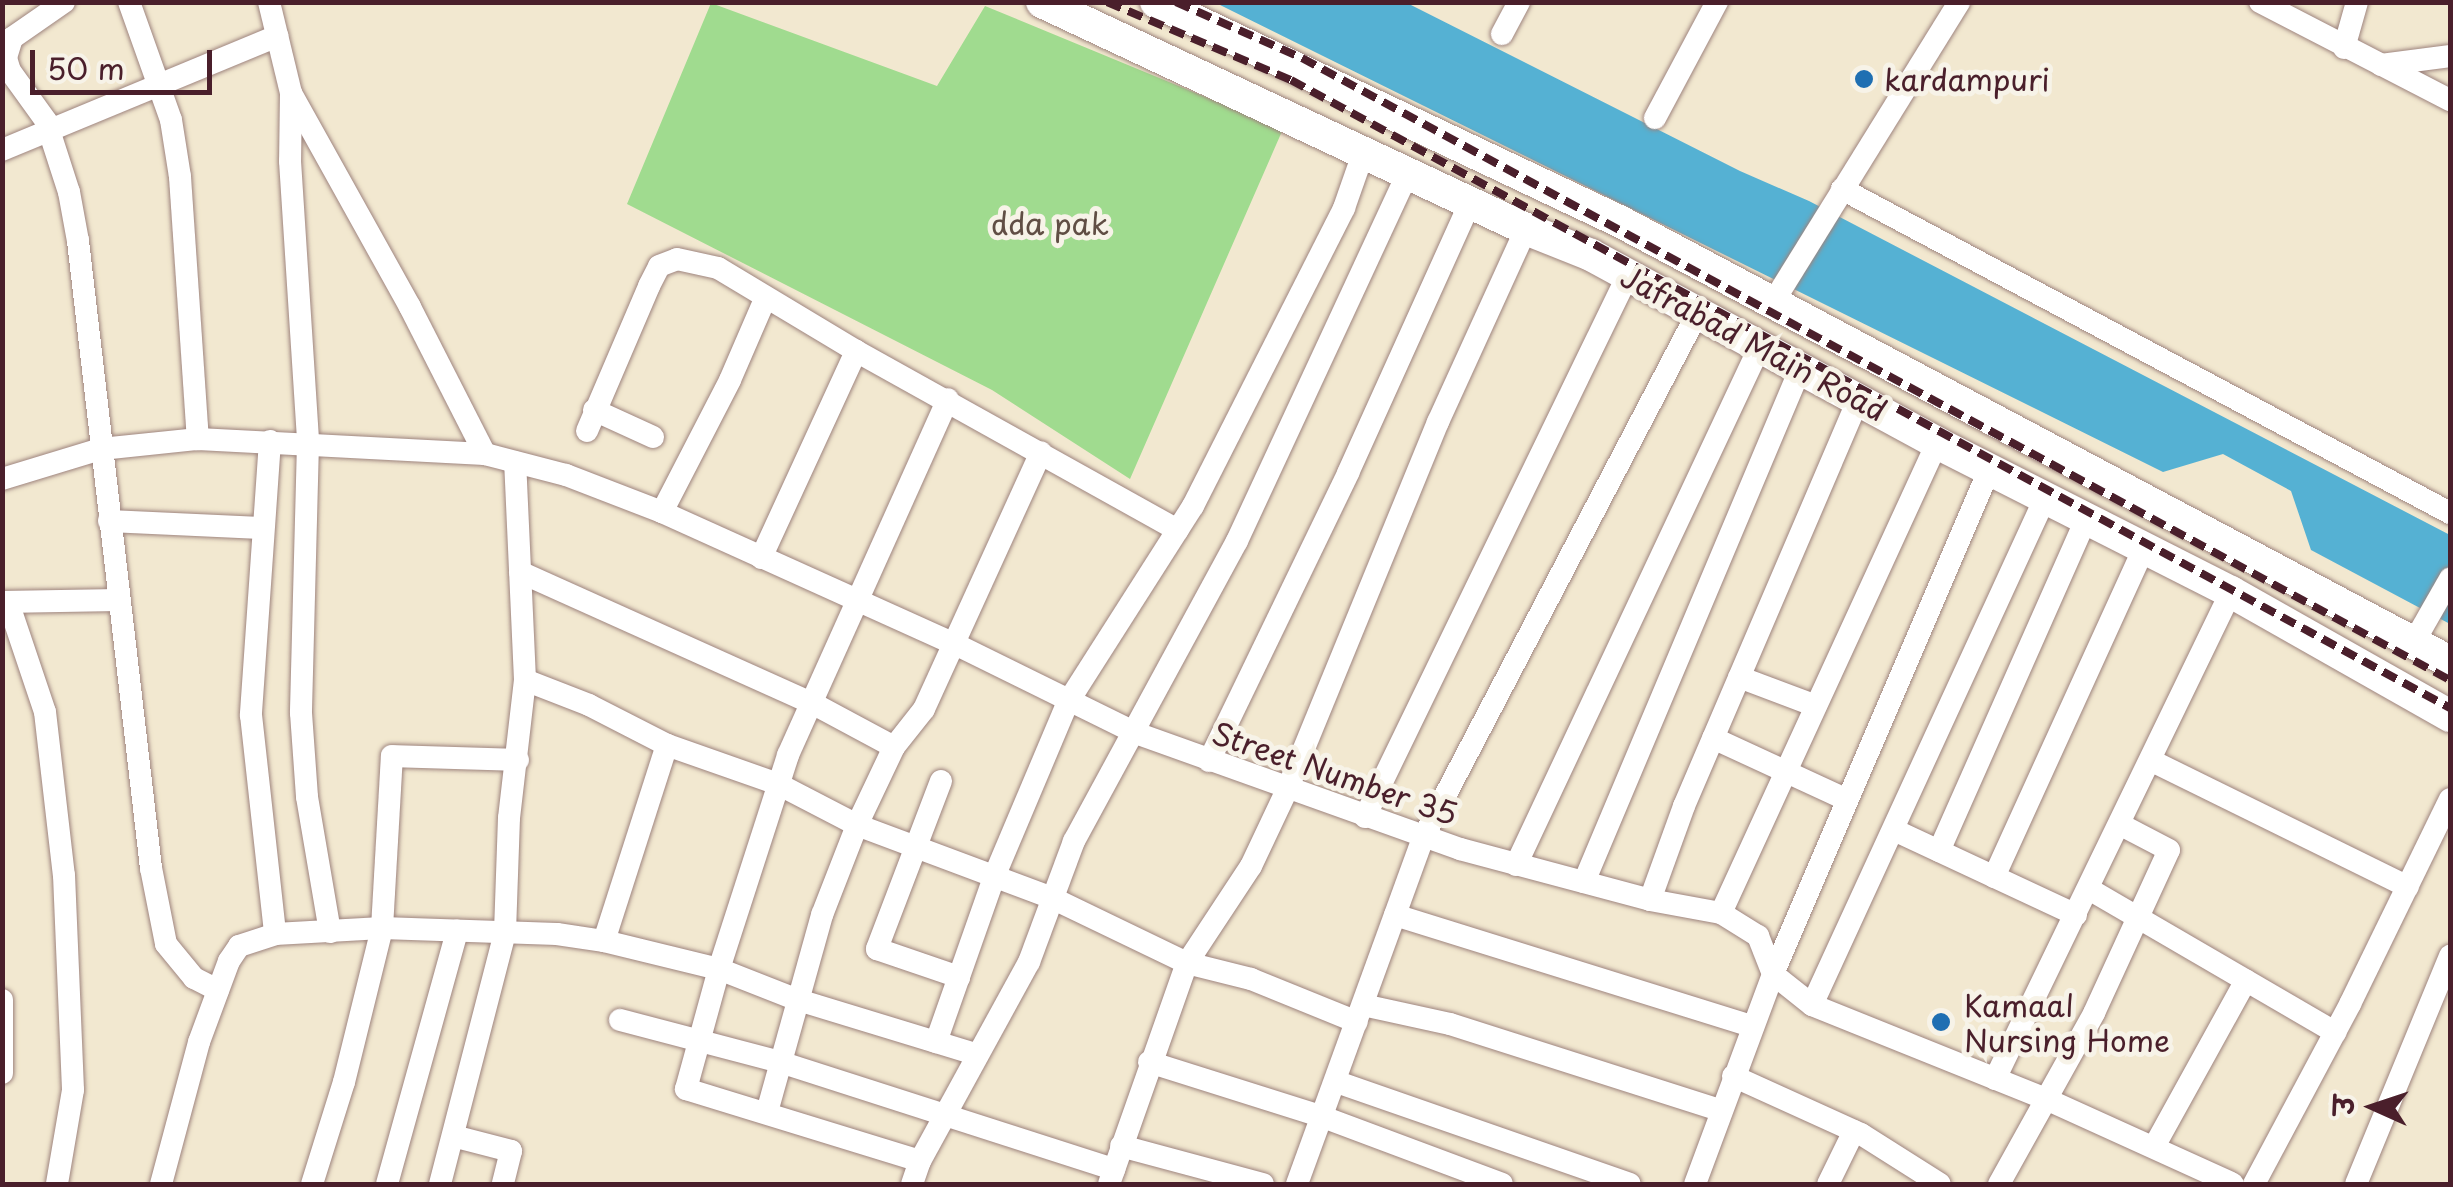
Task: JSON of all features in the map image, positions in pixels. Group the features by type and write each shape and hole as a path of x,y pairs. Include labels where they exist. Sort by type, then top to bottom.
{"main road":[{"name":"Jafrabad Main Road","path":"1042,2 1628,275 1937,443 2231,592 2450,716"},
{"name":"Jafrabad Main Road","path":"1156,2 1621,222 2450,662"},
{"path":"1321,131 1343,90"}],"street":[{"path":"64,2 12,38 6,53 10,71 48,128 69,192 78,240 151,868 166,944 194,978 218,990"},
{"path":"129,2 159,82 180,177 198,439"},
{"path":"268,2 292,94 485,454"},
{"path":"1502,34 1519,2"},
{"path":"1654,118 1717,2"},
{"path":"1772,304 1959,2"},
{"path":"2260,2 2450,100"},
{"path":"2344,48 2358,2"},
{"path":"2,150 276,36"},
{"path":"2381,66 2450,56"},
{"path":"292,94 290,162 308,442 301,712 308,797 330,932"},
{"path":"936,1042 994,877 1068,702 1178,530 1344,208 1364,151"},
{"path":"912,1184 920,1160 1029,962 1074,841 1136,734 1237,541 1408,171"},
{"path":"1842,189 2450,513"},
{"path":"1210,761 1471,200"},
{"path":"1114,1167 1188,963 1252,866 1438,422 1526,230"},
{"path":"653,437 591,420 659,266 677,259 718,268 856,351 1178,530"},
{"path":"1365,817 1628,275"},
{"path":"662,512 730,380 766,297"},
{"path":"1297,1184 1424,836 1698,312"},
{"path":"1516,865 1760,346"},
{"path":"761,558 856,351"},
{"path":"1584,882 1801,368"},
{"path":"1650,900 1713,738 1859,398"},
{"path":"920,1160 686,1089 719,969 778,784 948,400"},
{"name":"Street Number 35","path":"2,479 101,449 198,439 485,454 566,476 662,512 955,644 1136,734 1365,817 1516,865 1650,900 1722,913"},
{"path":"270,441 260,528 251,714 275,934"},
{"path":"1937,443 1722,913 1758,936 1772,974 1812,1005 2046,1098 2233,1184"},
{"path":"767,1112 795,999 857,825 894,746 924,709 1041,452"},
{"path":"440,1184 504,932 509,818 525,680 515,462"},
{"path":"1695,1184 1772,974 1990,468"},
{"path":"1812,1005 2045,498"},
{"path":"1939,851 2086,519"},
{"path":"110,520 260,528"},
{"path":"1994,877 2143,550"},
{"path":"520,572 812,703 894,746"},
{"path":"2414,642 2450,579"},
{"path":"1996,1079 2231,592"},
{"path":"57,1184 73,1090 64,875 44,712 5,602 119,600"},
{"path":"1739,677 1816,706"},
{"path":"525,680 589,705 667,745 778,784 857,825 1052,898 1188,963 1360,1013 1450,1024 1719,1110"},
{"path":"1713,738 1845,799"},
{"path":"604,941 667,745"},
{"path":"312,1184 344,1082 382,928 392,756 518,760"},
{"path":"2152,761 2408,887"},
{"path":"941,781 913,846 878,950 959,977"},
{"path":"2254,1184 2336,1032 2450,799"},
{"path":"1999,1184 2094,1012 2169,850 2121,825"},
{"path":"1894,830 2076,915"},
{"path":"2089,889 2336,1032"},
{"path":"1395,915 1752,1026"},
{"path":"161,1184 199,1042 228,960 240,946 275,934 382,928 504,932 604,941 719,969 795,999 978,1056"},
{"path":"387,1184 457,931"},
{"path":"2356,1184 2450,956"},
{"path":"2155,1146 2246,980"},
{"path":"2,1000 2,1073"},
{"path":"620,1020 780,1062 1114,1167 1263,1184"},
{"path":"1150,1062 1323,1117 1502,1184"},
{"path":"1733,1076 1854,1131 1930,1181"},
{"path":"1337,1082 1630,1184"},
{"path":"1828,1184 1854,1131"},
{"path":"452,1136 511,1151 503,1184"}],"green space":[{"name":"dda pak","path":"711,3 937,86 985,6 1283,129 1130,479 992,390 627,204"}],"water":[{"path":"1216,3 1407,3 1740,171 1809,201 2450,535 2450,624 2311,550 2291,491 2223,454 2163,472"}],"railway":[{"path":"1107,2 1291,80 2450,708"},
{"path":"1176,2 1302,58 2450,680"}],"place":[{"name":"kardampuri","path":"1864,79"},
{"name":"Kamaal Nursing Home","path":"1941,1022"}]}
